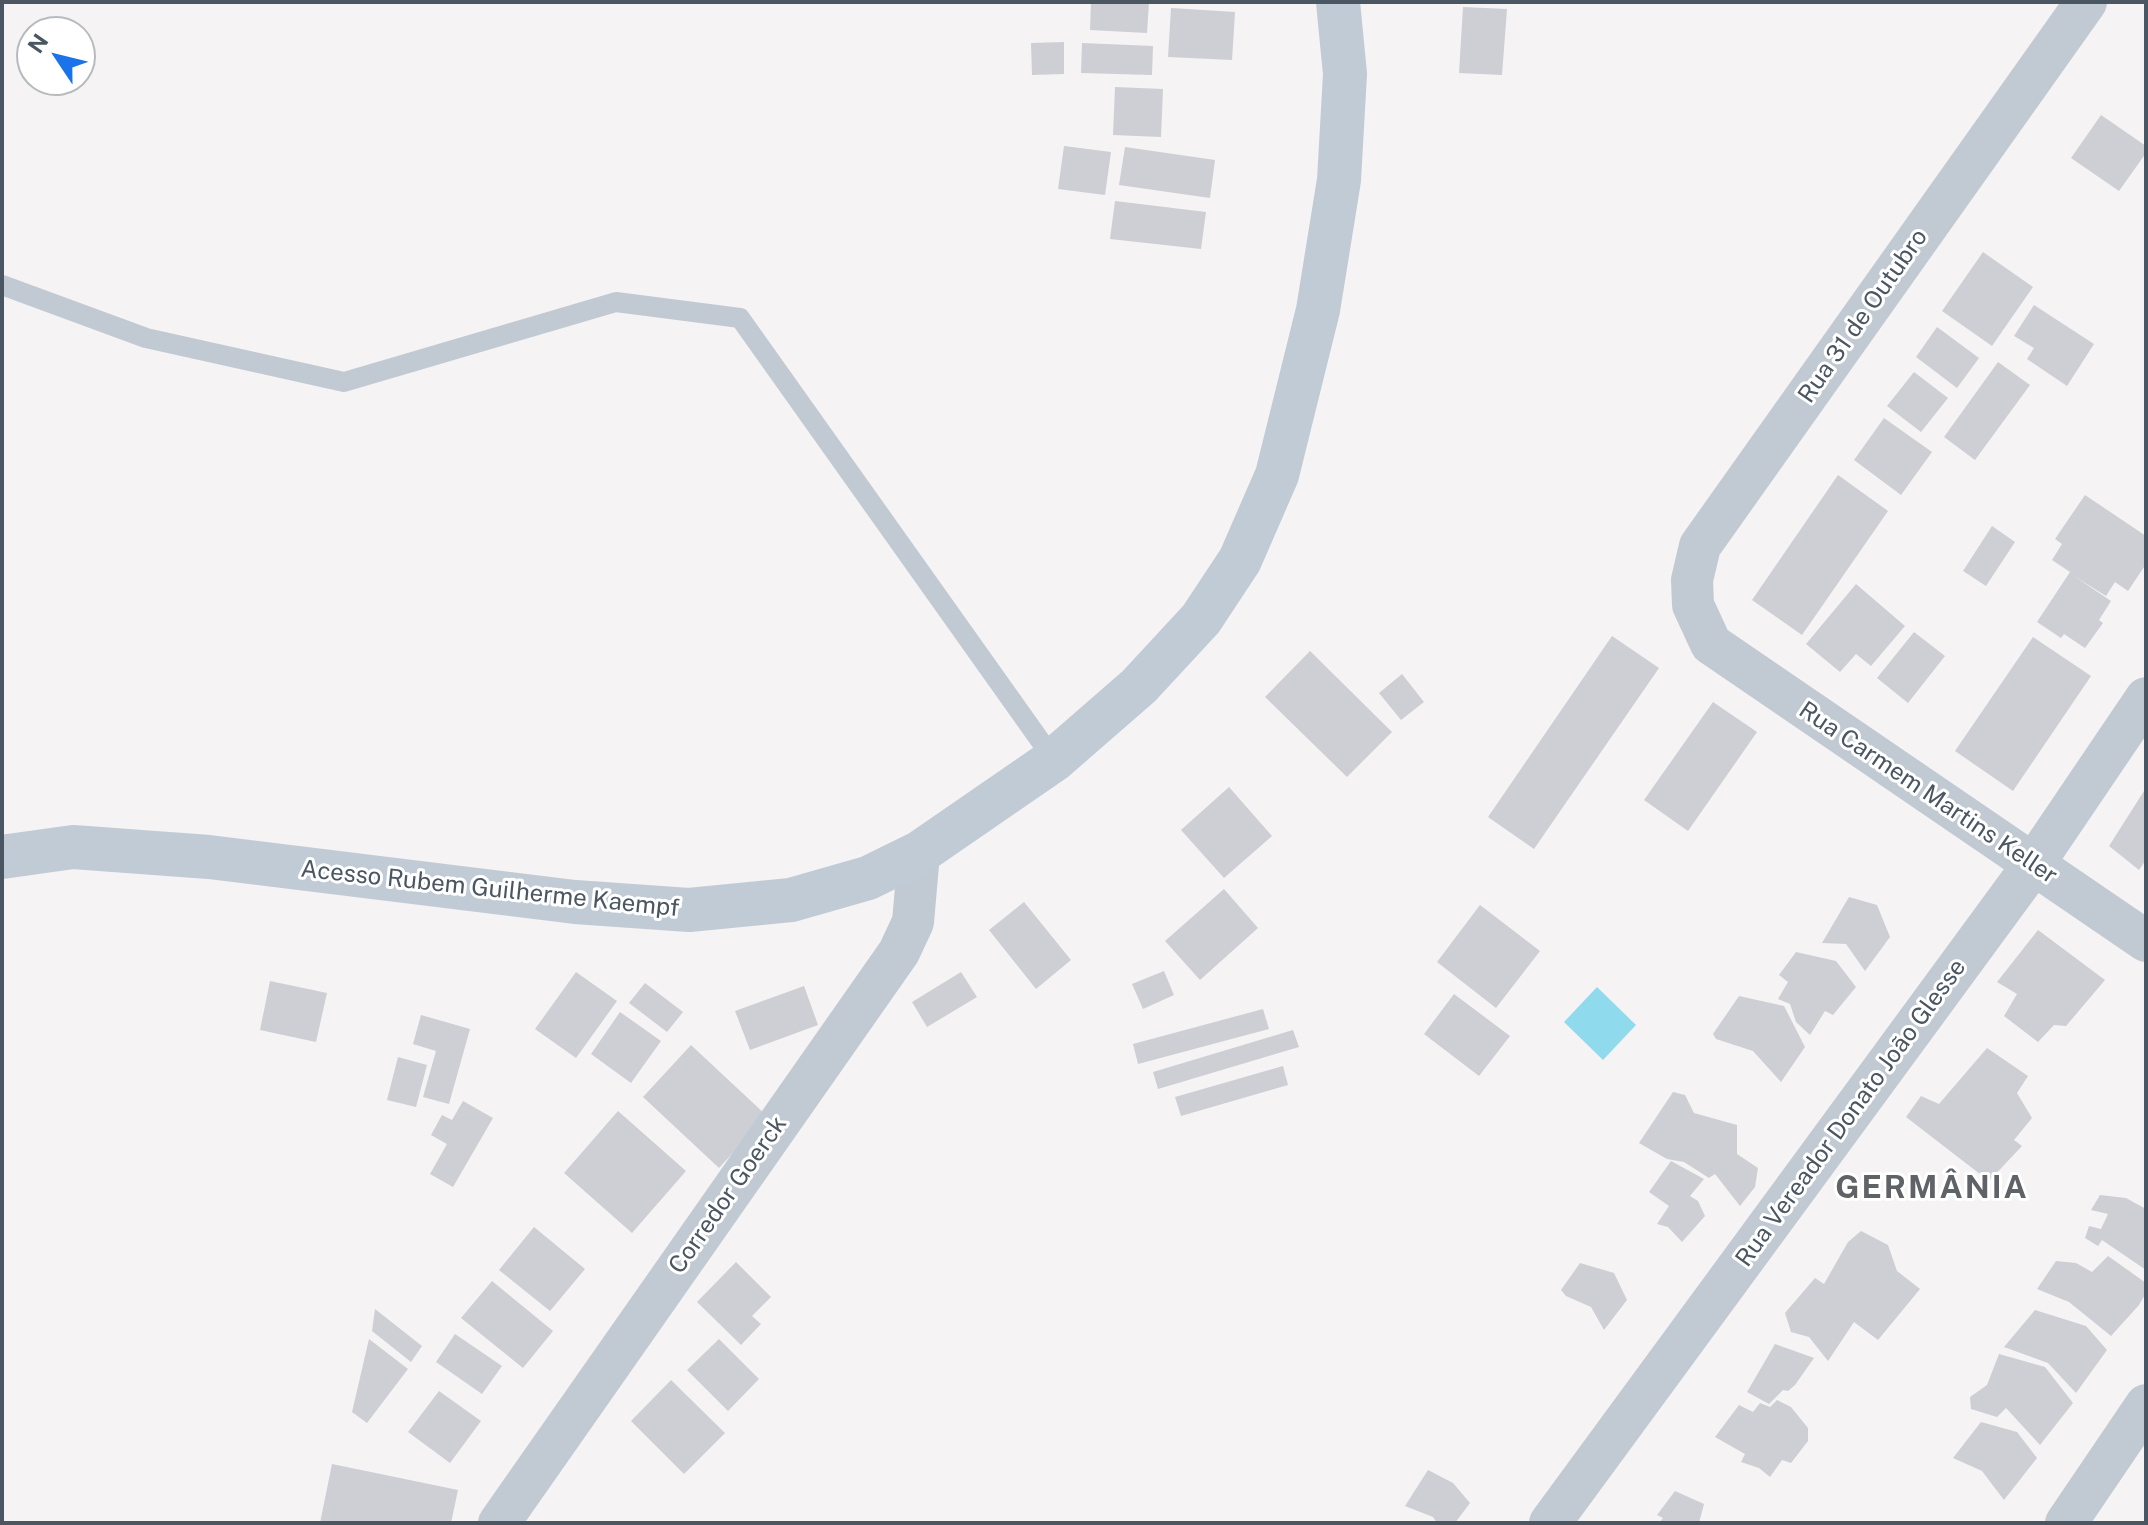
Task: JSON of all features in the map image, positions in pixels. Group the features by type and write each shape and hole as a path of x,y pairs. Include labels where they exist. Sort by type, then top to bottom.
{"main road":[{"name":"Acesso Rubem Guilherme Kaempf","path":"2,857 73,847 209,857 575,902 689,910 791,900 868,878 919,853 1054,760 1139,686 1201,619 1240,560 1277,475 1318,310 1339,180 1345,74 1338,2"}],"street":[{"name":"Rua 31 de Outubro","path":"1711,644 1693,605 1692,580 1700,546 2086,2"},
{"name":"Rua Carmem Martins Keller","path":"1711,644 2146,941"},
{"name":"Rua Vereador Donato João Glesse","path":"1550,1523 2033,865 2146,698"},
{"name":"Corredor Goerck","path":"499,1523 899,952 913,922 919,853"},
{"path":"2066,1523 2146,1405"}],"lane":[{"path":"2,285 146,338 344,382 616,302 740,318 1054,760"}],"water":[{"path":"1597,987 1636,1025 1603,1060 1564,1022"}],"building":[{"path":"1091,2 1149,2 1147,33 1090,30"},
{"path":"1463,7 1507,9 1502,75 1459,73"},
{"path":"1171,8 1235,12 1232,60 1168,57"},
{"path":"1064,42 1064,74 1032,75 1031,43"},
{"path":"1082,43 1153,46 1152,75 1081,73"},
{"path":"1115,87 1163,89 1161,137 1113,135"},
{"path":"2101,115 2146,146 2146,153 2119,191 2071,158"},
{"path":"1064,146 1111,152 1105,195 1058,189"},
{"path":"1125,147 1215,160 1210,198 1119,185"},
{"path":"1115,201 1206,212 1201,249 1110,239"},
{"path":"1983,252 2033,287 1992,346 1942,311"},
{"path":"2034,305 2094,344 2067,386 2027,359 2034,348 2014,336"},
{"path":"1937,327 1979,358 1957,388 1916,357"},
{"path":"1998,362 2030,385 1975,460 1944,437"},
{"path":"1914,372 1948,398 1921,432 1887,406"},
{"path":"1884,418 1932,452 1901,495 1854,460"},
{"path":"1838,475 1888,511 1802,635 1752,600"},
{"path":"2085,495 2146,536 2146,564 2128,591 2115,582 2106,596 2074,576 2111,601 2099,620 2103,623 2085,648 2064,634 2061,638 2037,622 2070,572 2052,560 2062,544 2055,539"},
{"path":"1992,526 2015,542 1986,586 1963,571"},
{"path":"1856,584 1905,626 1871,666 1856,654 1840,672 1806,644"},
{"path":"1914,632 1945,656 1908,703 1877,678"},
{"path":"1612,636 1659,668 1534,849 1488,817"},
{"path":"2033,637 2091,676 2013,791 1955,751"},
{"path":"1310,651 1392,732 1347,777 1265,697"},
{"path":"1402,674 1424,702 1401,720 1379,693"},
{"path":"1713,702 1757,732 1688,831 1644,800"},
{"path":"1229,787 1272,836 1224,878 1181,830"},
{"path":"2144,791 2146,860 2139,870 2109,846"},
{"path":"1224,889 1258,928 1200,980 1165,941"},
{"path":"1849,897 1877,905 1890,937 1865,971 1846,944 1822,943"},
{"path":"1024,902 1071,960 1036,989 989,930"},
{"path":"1480,905 1540,951 1496,1008 1437,962"},
{"path":"2038,930 2105,980 2066,1026 2054,1025 2038,1042 2004,1016 2017,994 1997,982"},
{"path":"1796,952 1836,961 1856,987 1833,1015 1825,1011 1810,1035 1796,1022 1790,1004 1778,999 1788,982 1779,975"},
{"path":"1164,971 1174,995 1143,1009 1132,984"},
{"path":"576,972 617,1001 576,1058 535,1029"},
{"path":"961,972 977,997 927,1027 912,1002"},
{"path":"270,981 327,993 316,1042 260,1030"},
{"path":"645,983 683,1012 667,1032 629,1003"},
{"path":"804,986 818,1025 750,1050 735,1011"},
{"path":"1454,994 1510,1036 1479,1076 1424,1034"},
{"path":"1739,996 1784,1006 1805,1047 1781,1082 1753,1051 1716,1039 1713,1034"},
{"path":"1263,1009 1269,1029 1138,1064 1133,1044"},
{"path":"620,1012 661,1041 631,1083 591,1054"},
{"path":"421,1015 470,1029 449,1104 423,1097 436,1051 413,1044"},
{"path":"1293,1030 1299,1047 1158,1089 1153,1072"},
{"path":"691,1045 767,1116 719,1168 643,1097"},
{"path":"1987,1048 2028,1076 2017,1093 2032,1118 2014,1140 2022,1146 1989,1181 1906,1117 1921,1096 1939,1104"},
{"path":"398,1057 427,1065 416,1107 387,1100"},
{"path":"1283,1066 1288,1085 1181,1116 1175,1097"},
{"path":"1673,1092 1685,1095 1694,1113 1737,1125 1737,1154 1758,1168 1755,1187 1740,1206 1715,1174 1709,1178 1684,1162 1667,1159 1639,1143"},
{"path":"463,1101 493,1118 453,1187 430,1174 447,1144 431,1135 442,1115 452,1120"},
{"path":"618,1111 686,1171 632,1233 564,1173"},
{"path":"1671,1161 1704,1179 1690,1196 1698,1201 1705,1216 1682,1242 1668,1227 1657,1224 1669,1206 1649,1192"},
{"path":"2100,1195 2126,1198 2146,1209 2146,1270 2102,1240 2098,1246 2085,1238 2089,1226 2101,1229 2108,1214 2091,1210"},
{"path":"534,1227 585,1269 550,1311 499,1270"},
{"path":"1861,1231 1888,1245 1897,1271 1920,1289 1878,1340 1854,1322 1828,1361 1809,1337 1791,1332 1785,1313 1815,1278 1824,1284 1848,1242"},
{"path":"2108,1256 2146,1283 2146,1293 2139,1305 2111,1336 2069,1302 2037,1289 2056,1261 2076,1263 2092,1272"},
{"path":"736,1262 771,1297 752,1316 761,1324 741,1345 697,1302"},
{"path":"1580,1263 1614,1273 1627,1300 1604,1330 1591,1307 1566,1296 1561,1290"},
{"path":"492,1281 553,1331 523,1368 461,1318"},
{"path":"375,1309 422,1346 411,1362 372,1331"},
{"path":"2035,1310 2086,1326 2107,1350 2076,1393 2048,1363 2004,1347"},
{"path":"455,1334 502,1366 482,1394 436,1362"},
{"path":"369,1339 408,1369 367,1423 352,1412"},
{"path":"719,1339 759,1379 728,1411 687,1370"},
{"path":"1775,1344 1814,1358 1795,1385 1788,1391 1783,1390 1769,1404 1747,1392"},
{"path":"1999,1354 2045,1367 2073,1403 2040,1445 2006,1408 1997,1417 1971,1409 1970,1397 1987,1385"},
{"path":"671,1380 725,1433 684,1474 631,1421"},
{"path":"439,1391 481,1421 450,1463 408,1432"},
{"path":"1777,1400 1791,1407 1808,1428 1808,1441 1791,1463 1782,1460 1770,1477 1759,1468 1741,1462 1745,1454 1715,1437 1739,1405 1753,1412 1760,1403 1770,1407"},
{"path":"1981,1422 2017,1432 2037,1458 2004,1500 1982,1471 1953,1458"},
{"path":"332,1464 458,1490 451,1523 320,1523"},
{"path":"1428,1470 1453,1483 1470,1503 1455,1523 1437,1523 1433,1517 1405,1506"},
{"path":"1675,1491 1704,1504 1699,1523 1659,1523 1663,1518 1657,1515"}],"district":[{"name":"GERMÂNIA","path":"1932,1188"}]}
